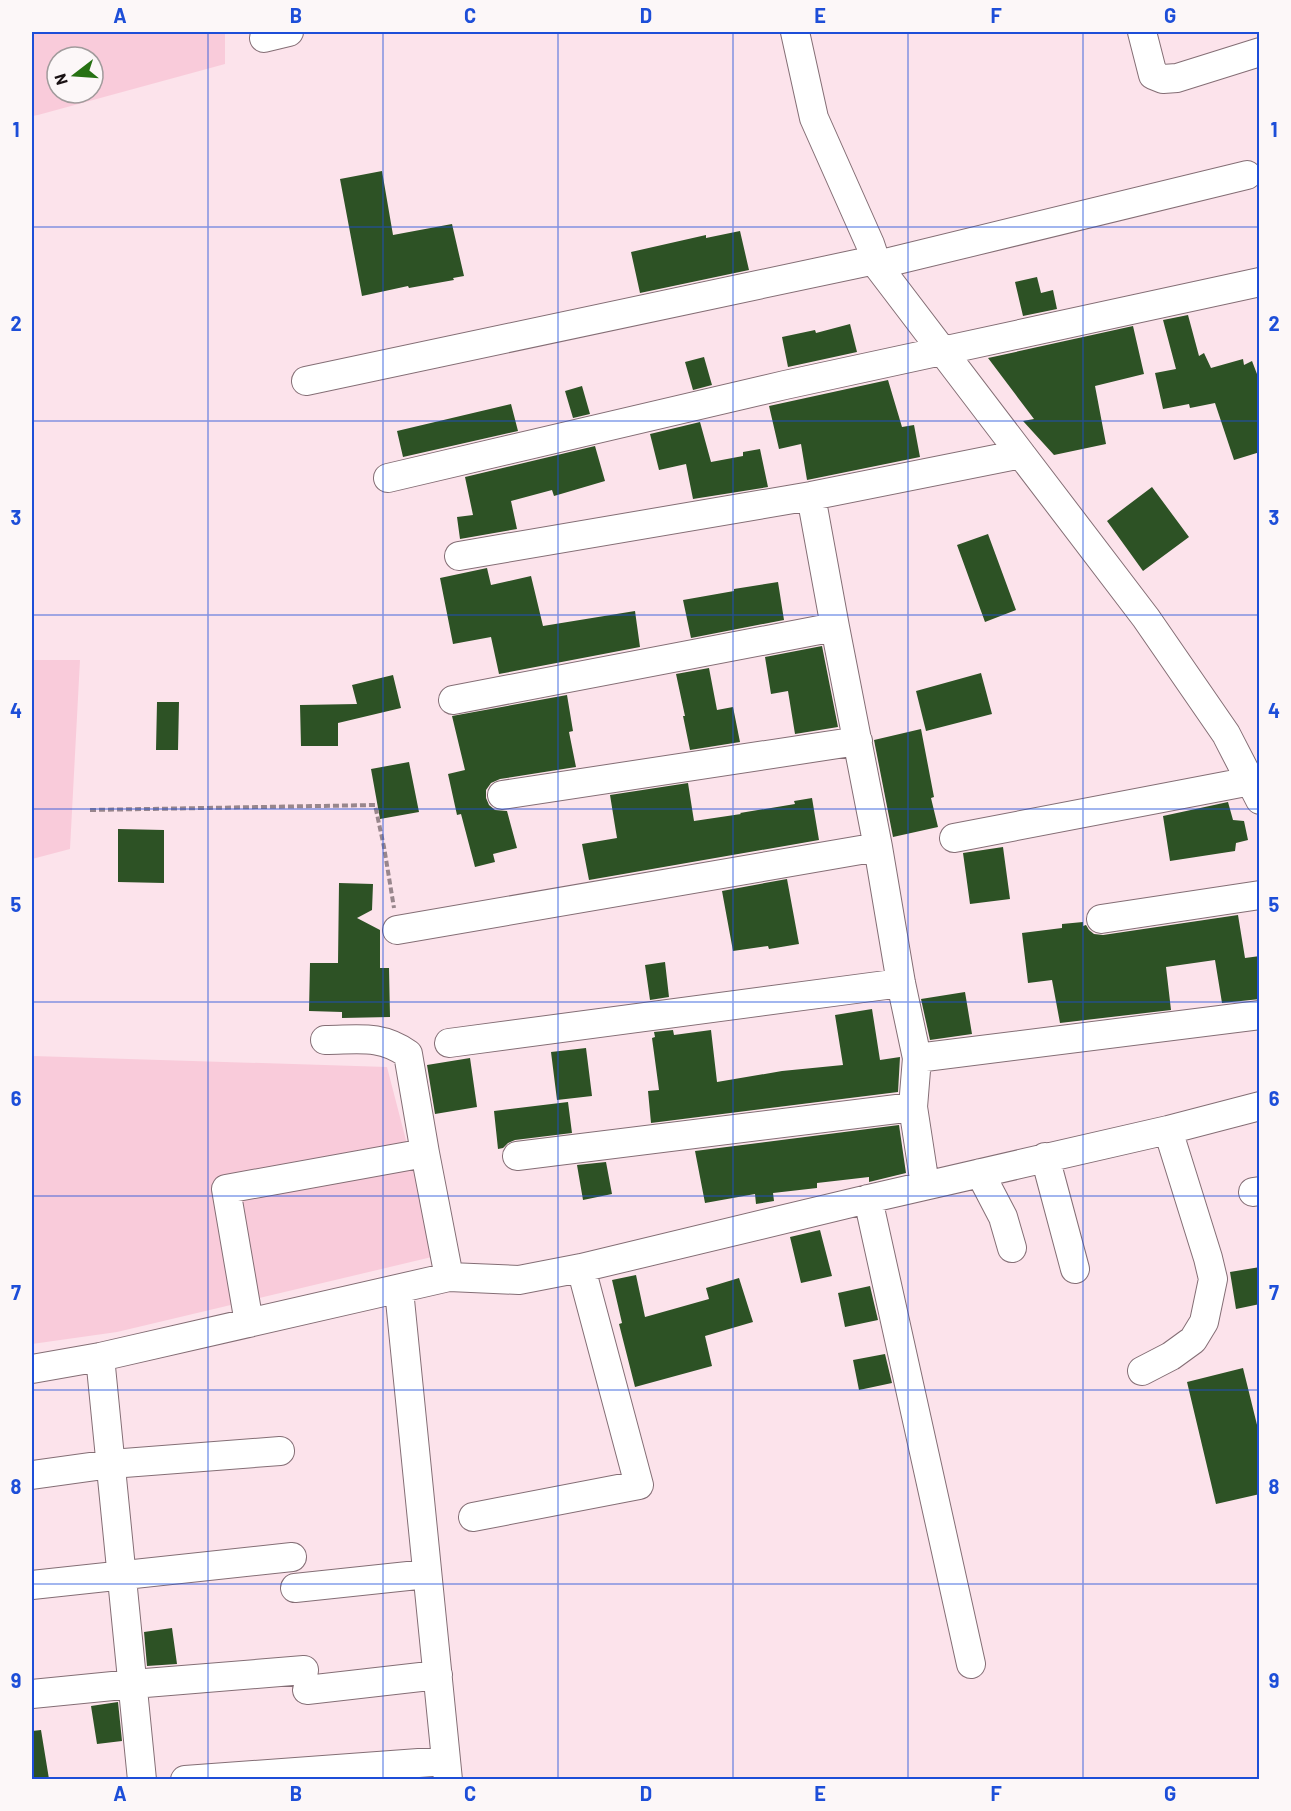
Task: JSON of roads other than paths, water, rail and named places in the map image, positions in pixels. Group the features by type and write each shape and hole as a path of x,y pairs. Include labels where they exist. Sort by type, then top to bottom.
{"street":[{"path":"795,32 814,118 870,244 876,263 1146,618 1226,734 1255,790 954,838"},
{"path":"1142,32 1153,75 1163,79 1177,78 1260,52"},
{"path":"306,381 876,263 1247,175"},
{"path":"388,478 785,385 1260,282"},
{"path":"459,556 811,496 1021,454"},
{"path":"811,496 879,847 901,983 918,1058 913,1107 925,1185"},
{"path":"453,700 835,627"},
{"path":"502,795 858,741"},
{"path":"397,930 879,847"},
{"path":"1101,919 1260,895"},
{"path":"449,1043 901,983"},
{"path":"918,1058 1260,1015"},
{"path":"325,1040 381,1040 408,1054 449,1277"},
{"path":"32,1369 100,1357 449,1277 519,1280 581,1268 925,1185 1168,1130 1260,1106"},
{"path":"517,1156 913,1107"},
{"path":"1142,1371 1171,1356 1193,1340 1204,1322 1213,1279 1168,1130"},
{"path":"249,1323 226,1189 425,1153"},
{"path":"1045,1157 1075,1269"},
{"path":"980,1173 1003,1217 1012,1248"},
{"path":"868,1199 971,1664"},
{"path":"472,1517 639,1485 581,1268"},
{"path":"185,1779 447,1770 399,1290"},
{"path":"100,1357 142,1779"},
{"path":"32,1475 111,1464 280,1451"},
{"path":"32,1585 292,1557"},
{"path":"295,1588 427,1574"},
{"path":"32,1694 133,1684 438,1675"}]}
